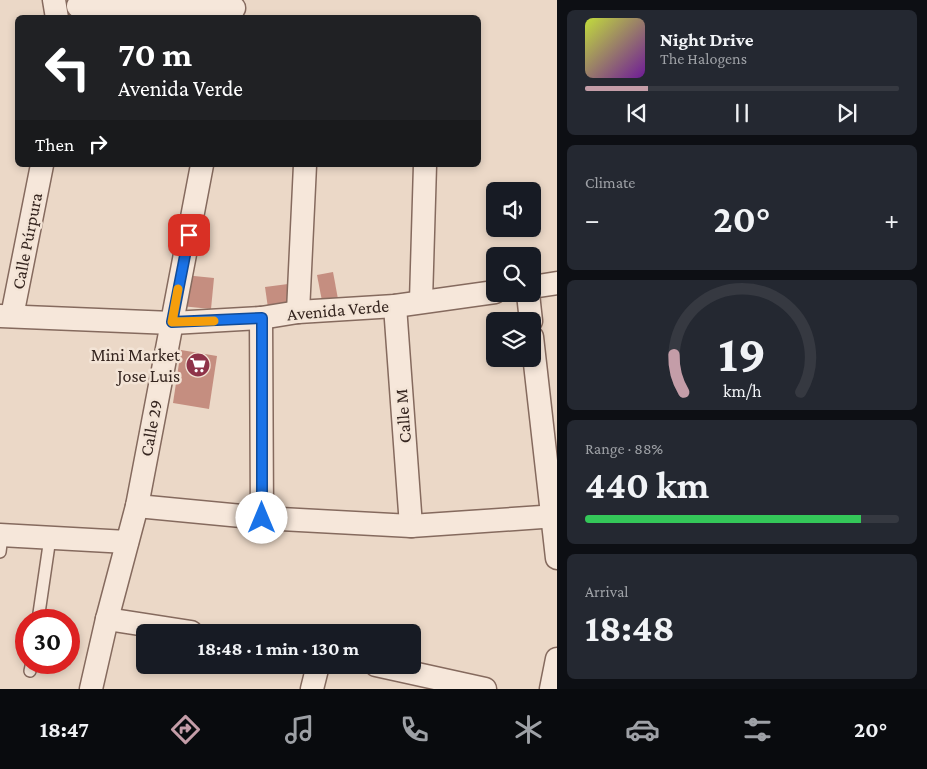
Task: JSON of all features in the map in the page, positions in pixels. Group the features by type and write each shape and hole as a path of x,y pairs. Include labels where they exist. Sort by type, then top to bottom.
{"street":[{"path":"54,0 56,15"},
{"path":"78,6 234,8"},
{"name":"Calle Púrpura","path":"6,316 42,167"},
{"name":"Calle 29","path":"91,689 106,619 137,506 202,167"},
{"path":"298,312 305,167"},
{"path":"421,301 425,167"},
{"path":"541,286 557,283"},
{"name":"Avenida Verde","path":"6,316 172,322 262,318 298,312 395,306 486,293"},
{"name":"Calle M","path":"395,306 411,526"},
{"path":"262,318 262,518"},
{"path":"536,367 555,517 557,558"},
{"path":"137,506 262,518 411,526 555,517"},
{"path":"1,541 50,538 127,542"},
{"path":"106,619 139,624"},
{"path":"550,689 557,659"},
{"path":"312,689 316,674"},
{"path":"394,674 406,680 485,689"}],"lane":[{"path":"40,609 50,538"}],"building":[{"path":"333,272 338,299 322,301 317,275"},
{"path":"184,275 214,278 211,309 181,306"},
{"path":"288,284 290,305 268,308 265,287"},
{"path":"181,350 217,356 209,409 173,403"}],"slow traffic":[{"path":"178,289 172,322 214,321"}],"place":[{"name":"Mini Market Jose Luis","path":"198,365"}],"route":[{"path":"189,235 172,322 262,318 262,518"}]}
